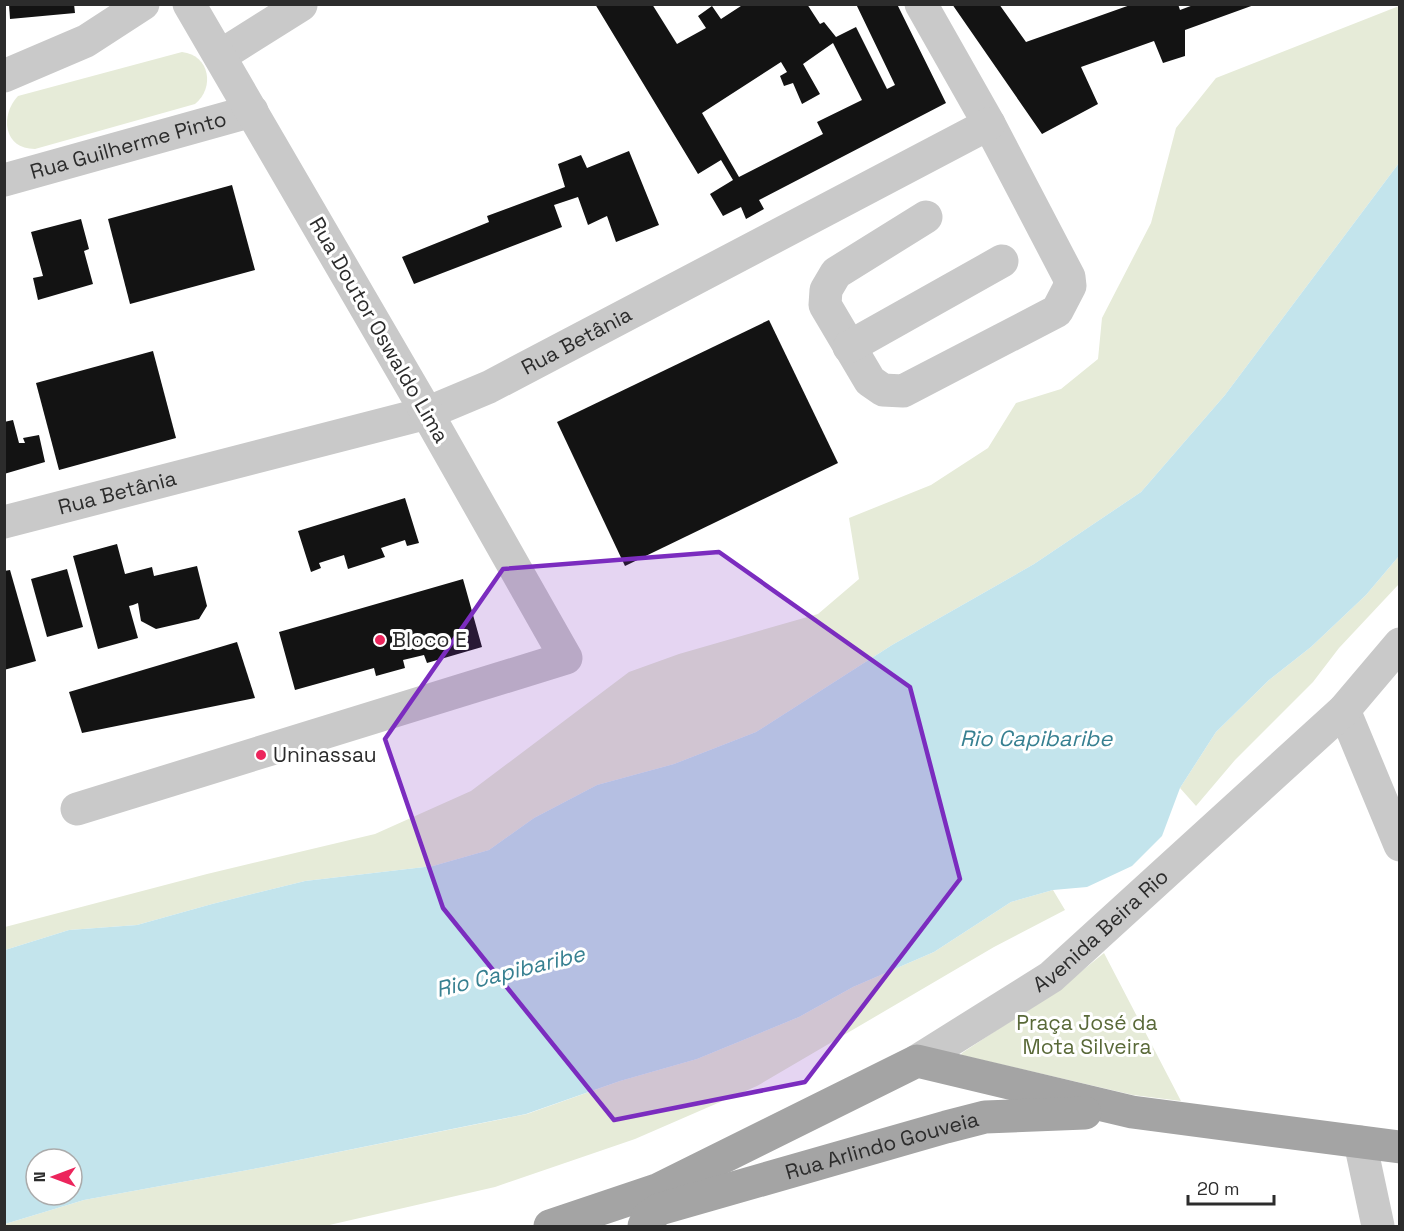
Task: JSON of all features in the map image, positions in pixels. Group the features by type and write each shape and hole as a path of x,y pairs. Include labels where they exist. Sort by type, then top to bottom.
{"main road":[{"name":"Rua Arlindo Gouveia","path":"917,1061 1132,1112 1400,1147"},
{"name":"Avenida Beira Rio","path":"561,1226 657,1190 917,1061"},
{"name":"Rua Arlindo Gouveia","path":"644,1227 648,1217 660,1209 985,1118 1132,1112"}],"street":[{"path":"4,76 86,41 143,4"},
{"name":"Rua Doutor Oswaldo Lima","path":"77,809 566,658 427,413 189,4"},
{"path":"921,4 989,124 1069,277 1070,286 1057,311 903,391 883,390 870,381 825,305 826,290 836,273 926,217"},
{"path":"220,57 301,5"},
{"name":"Rua Guilherme Pinto","path":"4,180 252,111"},
{"name":"Rua Betânia","path":"4,522 427,413 489,387 989,124"},
{"path":"849,347 1002,261"},
{"name":"Avenida Beira Rio","path":"917,1061 1052,977 1344,710 1400,644"},
{"path":"1344,710 1400,845"},
{"path":"1360,1142 1378,1227"}],"highlighted area":[{"path":"719,552 910,687 960,879 805,1082 614,1120 443,908 385,739 503,569"}],"green space":[{"path":"1399,6 1399,163 1225,395 1141,492 1034,564 892,645 756,732 674,764 597,785 534,818 489,850 433,866 305,881 137,925 69,930 5,950 5,927 207,874 375,834 471,791 629,672 679,654 818,614 859,579 849,518 931,485 988,448 1016,403 1061,389 1098,359 1102,318 1151,223 1176,128 1216,78"},
{"path":"182,52 199,59 207,73 205,90 195,104 35,149 24,148 11,137 7,121 12,104 18,96"},
{"path":"1399,556 1399,584 1339,648 1313,682 1235,760 1196,806 1180,788 1216,732 1269,680 1311,647 1366,595"},
{"path":"1053,890 1065,910 994,947 757,1086 635,1139 495,1187 325,1226 5,1226 5,1224 61,1207 84,1207 84,1200 264,1167 527,1114 620,1081 697,1059 799,1017 853,987 934,952 1011,902"},
{"name":"Praça José da Mota Silveira","path":"1104,953 1181,1101 1133,1095 961,1055 1062,987"}],"water":[{"name":"Rio Capibaribe","path":"1399,163 1399,556 1366,595 1311,647 1269,680 1216,732 1180,788 1162,836 1132,866 1087,887 1053,890 1011,902 934,952 853,987 799,1017 697,1059 620,1081 526,1114 264,1167 84,1200 84,1147 24,1147 24,1207 61,1207 5,1224 5,950 69,930 137,925 305,881 433,866 489,850 534,818 597,785 674,764 756,732 892,645 1034,564 1141,492 1225,395"}],"building":[{"path":"9,4 74,4 75,13 10,19"},
{"path":"595,4 652,4 677,44 706,28 698,16 712,6 721,19 744,4 807,4 820,24 824,22 836,37 856,27 887,89 895,85 856,4 897,4 946,103 759,200 764,209 746,219 741,207 723,216 710,194 733,180 721,160 698,174","holes":["833,43 862,100 817,122 823,134 739,177 702,113 781,62 787,72 780,76 784,86 793,83 802,104 820,94 803,64"]},
{"path":"952,4 999,4 1026,42 1133,4 1178,4 1180,10 1196,4 1254,5 1185,30 1185,56 1163,63 1154,41 1081,67 1098,104 1042,134"},
{"path":"629,151 659,225 616,242 607,216 588,225 578,197 554,205 562,227 414,284 402,257 489,222 487,216 565,187 558,164 581,155 587,168"},
{"path":"232,185 255,270 130,304 108,219"},
{"path":"81,219 89,249 84,251 93,284 38,300 33,278 43,276 31,232"},
{"path":"769,320 838,463 625,566 557,422"},
{"path":"153,351 176,438 59,470 36,383"},
{"path":"13,420 19,443 25,443 23,438 39,435 45,462 4,474 4,422"},
{"path":"405,498 419,543 407,546 405,540 381,548 385,557 348,569 344,555 319,563 321,568 311,572 298,531"},
{"path":"117,544 125,574 152,567 154,576 197,566 207,606 199,619 156,629 141,621 138,603 129,606 138,638 98,649 73,556"},
{"path":"67,569 83,627 47,637 31,579"},
{"path":"10,570 36,661 4,670 4,571"},
{"name":"Bloco E","path":"463,579 482,647 427,663 424,655 403,660 405,668 376,676 374,668 295,690 279,632"},
{"path":"237,642 255,698 82,733 69,692"}],"place":[{"name":"Bloco E","path":"380,640"},
{"name":"Uninassau","path":"261,755"}]}
